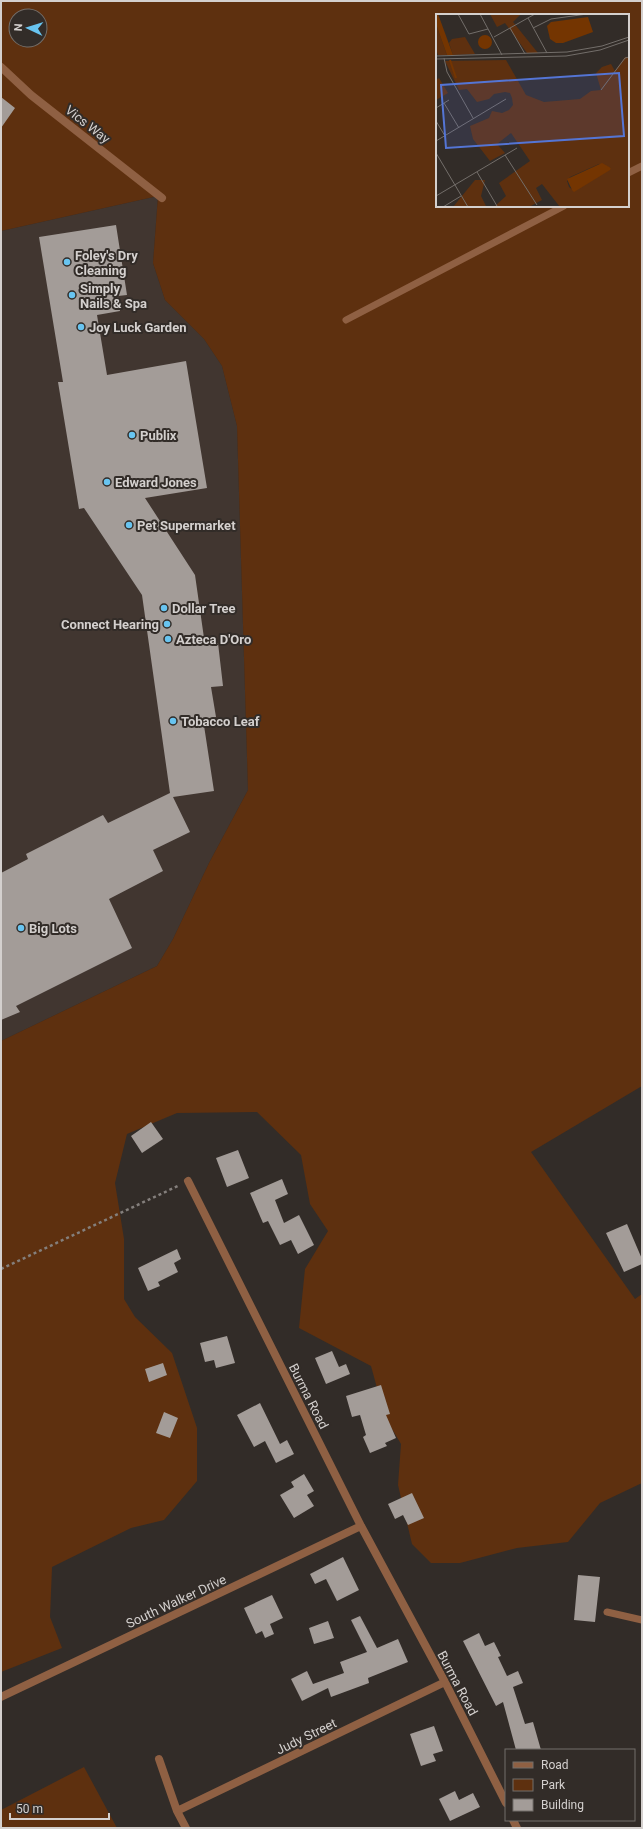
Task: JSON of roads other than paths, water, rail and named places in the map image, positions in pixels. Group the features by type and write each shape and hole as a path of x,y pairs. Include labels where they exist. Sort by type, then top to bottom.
{"street":[{"name":"Vics Way","path":"1,67 31,95 162,198"},
{"name":"Burma Road","path":"188,1181 361,1526 445,1682 505,1801"},
{"name":"South Walker Drive","path":"1,1697 361,1526"},
{"name":"Judy Street","path":"177,1812 445,1682"},
{"path":"159,1759 177,1812 186,1828"}],"lane":[{"path":"629,172 642,166"},
{"path":"346,320 562,207"},
{"path":"607,1612 642,1620"}],"place":[{"name":"Foley's Dry Cleaning","path":"67,262"},
{"name":"Simply Nails & Spa","path":"72,295"},
{"name":"Joy Luck Garden","path":"81,327"},
{"name":"Publix","path":"132,435"},
{"name":"Edward Jones","path":"107,482"},
{"name":"Pet Supermarket","path":"129,525"},
{"name":"Dollar Tree","path":"164,608"},
{"name":"Connect Hearing","path":"167,624"},
{"name":"Azteca D'Oro","path":"168,639"},
{"name":"Tobacco Leaf","path":"173,721"},
{"name":"Big Lots","path":"21,928"}]}
